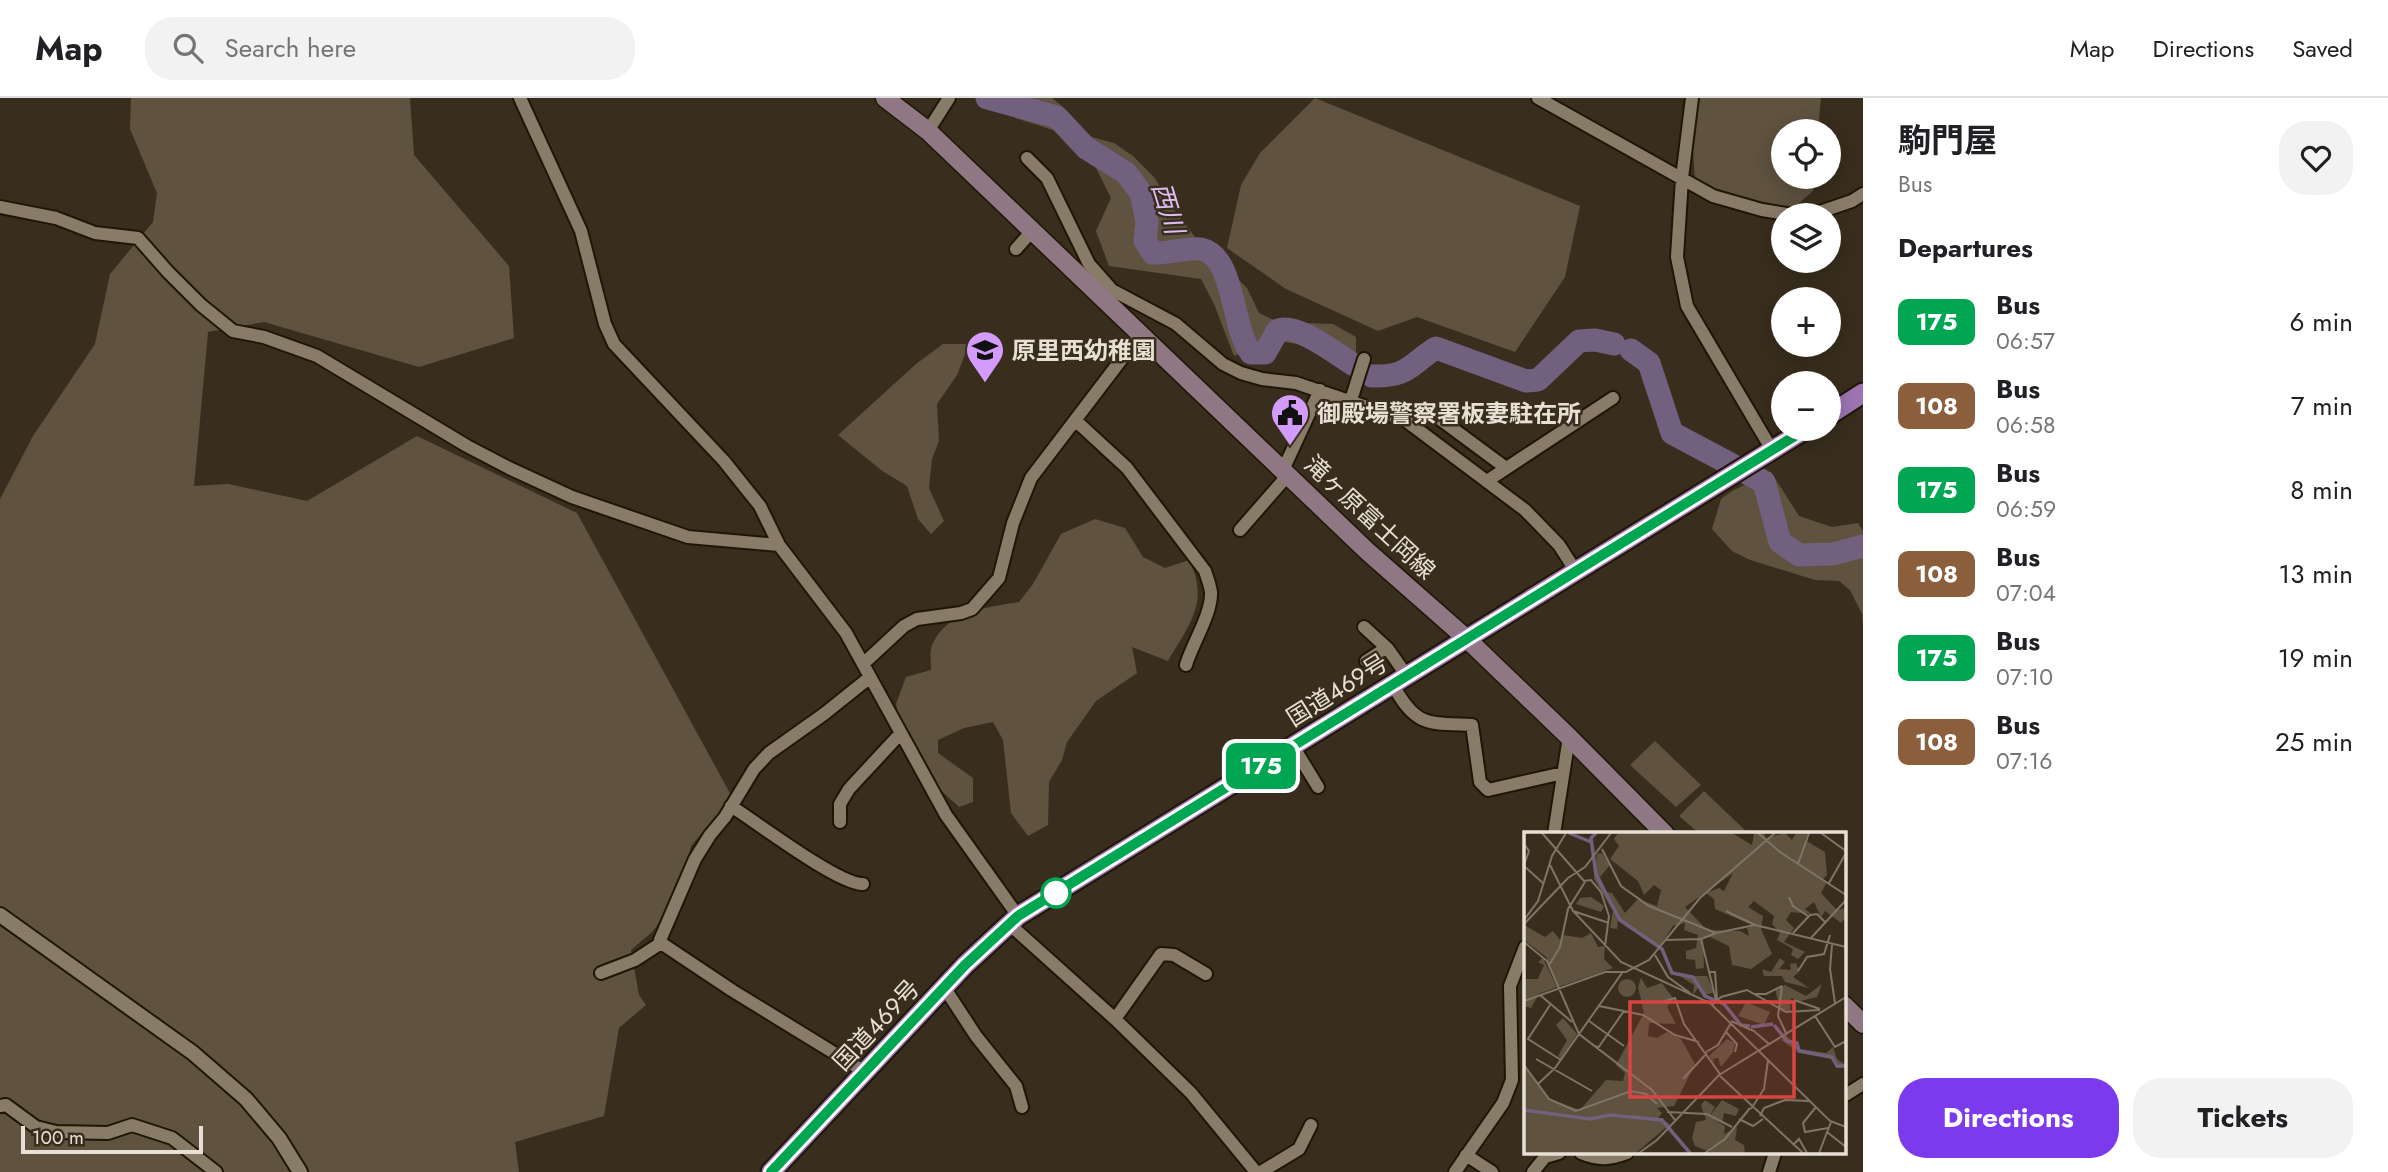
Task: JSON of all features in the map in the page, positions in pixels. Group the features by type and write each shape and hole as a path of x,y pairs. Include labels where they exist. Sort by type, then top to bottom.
{"highway":[{"path":"1841,407 1863,393"},
{"name":"国道469号","path":"771,1172 944,987 1013,920 1786,441"}],"main road":[{"name":"滝ヶ原富士岡線","path":"885,98 928,131 1031,232 1108,295 1140,335 1367,551 1467,639 1663,832"},
{"path":"1846,1007 1863,1024"}],"street":[{"path":"520,98 580,231 605,324 614,344 724,461 760,506 779,545 846,633 946,815 1013,920 1191,1093 1258,1172 1299,1149 1311,1125"},
{"path":"928,131 949,98"},
{"path":"1538,98 1713,196 1762,210 1811,215 1852,201 1863,194"},
{"path":"1692,98 1682,178 1677,257 1687,306 1764,454"},
{"path":"1027,158 1047,178 1089,264 1108,295 1176,324 1223,364 1241,373 1262,379 1296,383 1405,420 1525,510 1559,545 1575,570"},
{"path":"0,207 56,218 95,233 138,238 167,272 233,331 264,337 317,356 467,446 572,497 688,537 779,545"},
{"path":"1016,249 1031,232"},
{"path":"863,664 904,626 917,619 961,614 972,609 999,578 1013,523 1031,478 1140,335"},
{"path":"1351,400 1364,359"},
{"path":"1240,530 1286,472 1320,390"},
{"path":"1487,481 1613,398"},
{"path":"1429,411 1506,468"},
{"path":"1075,419 1128,468 1205,571 1211,591 1209,607 1186,665"},
{"path":"1364,627 1386,648 1400,680 1407,708 1429,723 1472,725 1480,782 1488,790 1563,773"},
{"path":"1366,661 1386,648"},
{"path":"661,943 695,859 754,769 769,753 869,678"},
{"path":"840,822 840,804 849,789 900,734"},
{"path":"1554,832 1569,737"},
{"path":"1293,746 1318,787"},
{"path":"732,806 835,875 856,884 863,884"},
{"path":"0,915 193,1052 246,1099 279,1138 300,1172"},
{"path":"601,973 635,960 661,943"},
{"path":"661,943 865,1072"},
{"path":"1115,1019 1161,954 1174,954 1206,974"},
{"path":"1455,1172 1503,1103 1512,1080 1510,986 1524,958"},
{"path":"944,987 976,1036 1016,1086 1022,1108"},
{"path":"1846,1095 1863,1084"},
{"path":"0,1106 6,1105 36,1127 57,1132 108,1133 132,1125 172,1138 216,1172"},
{"path":"1533,1172 1545,1157 1556,1154"},
{"path":"1583,1154 1595,1159 1611,1160 1625,1154"},
{"path":"1769,1172 1775,1154"},
{"path":"1466,1155 1492,1172"}],"shaded area":[{"path":"131,98 410,98 414,155 509,266 514,338 419,367 264,322 208,332 194,486 228,484 307,501 417,436 577,513 732,797 691,846 678,899 652,932 631,950 639,995 646,1005 619,1028 604,1116 515,1142 519,1172 0,1172 0,499 33,436 95,344 110,274 153,222 157,193 130,129"},
{"path":"1024,98 1052,98 1062,106 1084,135 1114,143 1133,156 1154,177 1195,237 1247,288 1259,313 1278,322 1333,324 1356,337 1356,354 1279,341 1234,356 1214,304 1201,279 1109,266 1096,231 1111,198 1087,150 1056,131 1015,118"},
{"path":"1315,98 1580,206 1565,277 1515,352 1417,317 1378,331 1286,289 1227,248 1241,185 1260,153"},
{"path":"1690,98 1821,98 1819,119 1771,119 1771,189 1813,189 1799,203 1771,203 1771,205 1695,183"},
{"path":"943,344 969,344 957,375 937,404 939,441 932,459 929,488 944,521 931,534 918,519 907,486 881,470 838,435 916,364"},
{"path":"1771,472 1799,516 1832,527 1858,523 1863,531 1863,626 1862,614 1850,590 1839,581 1815,580 1750,560 1732,551 1712,529 1721,499"},
{"path":"1095,519 1125,528 1143,557 1165,568 1189,560 1198,588 1197,601 1189,624 1168,661 1132,647 1137,673 1096,701 1067,742 1062,760 1049,782 1048,825 1028,836 1011,813 1003,740 993,722 964,728 938,740 938,753 973,778 973,802 959,807 934,784 899,717 896,704 906,677 931,670 932,646 948,624 970,612 1019,602 1033,584 1061,534"},
{"path":"1655,741 1701,785 1676,807 1630,765"},
{"path":"1704,791 1747,832 1698,832 1679,816"}],"waterway":[{"name":"西川","path":"987,98 1057,117 1086,148 1126,173 1141,193 1147,222 1145,241 1153,253 1201,249 1212,254 1226,278 1240,327 1251,353 1265,353 1278,330 1286,329 1306,335 1354,365"},
{"name":"西川","path":"1372,376 1384,376 1408,369 1436,348 1526,381 1538,380 1579,341 1595,340 1614,344"},
{"name":"西川","path":"1631,350 1649,363 1672,433 1764,482 1780,542 1799,555 1833,554 1863,546"}],"bus line":[{"name":"175","path":"771,1172 965,965 1008,923 1786,441"}],"place":[{"name":"原里西幼稚園","path":"985,384"},
{"name":"御殿場警察署板妻駐在所","path":"1290,447"}]}
